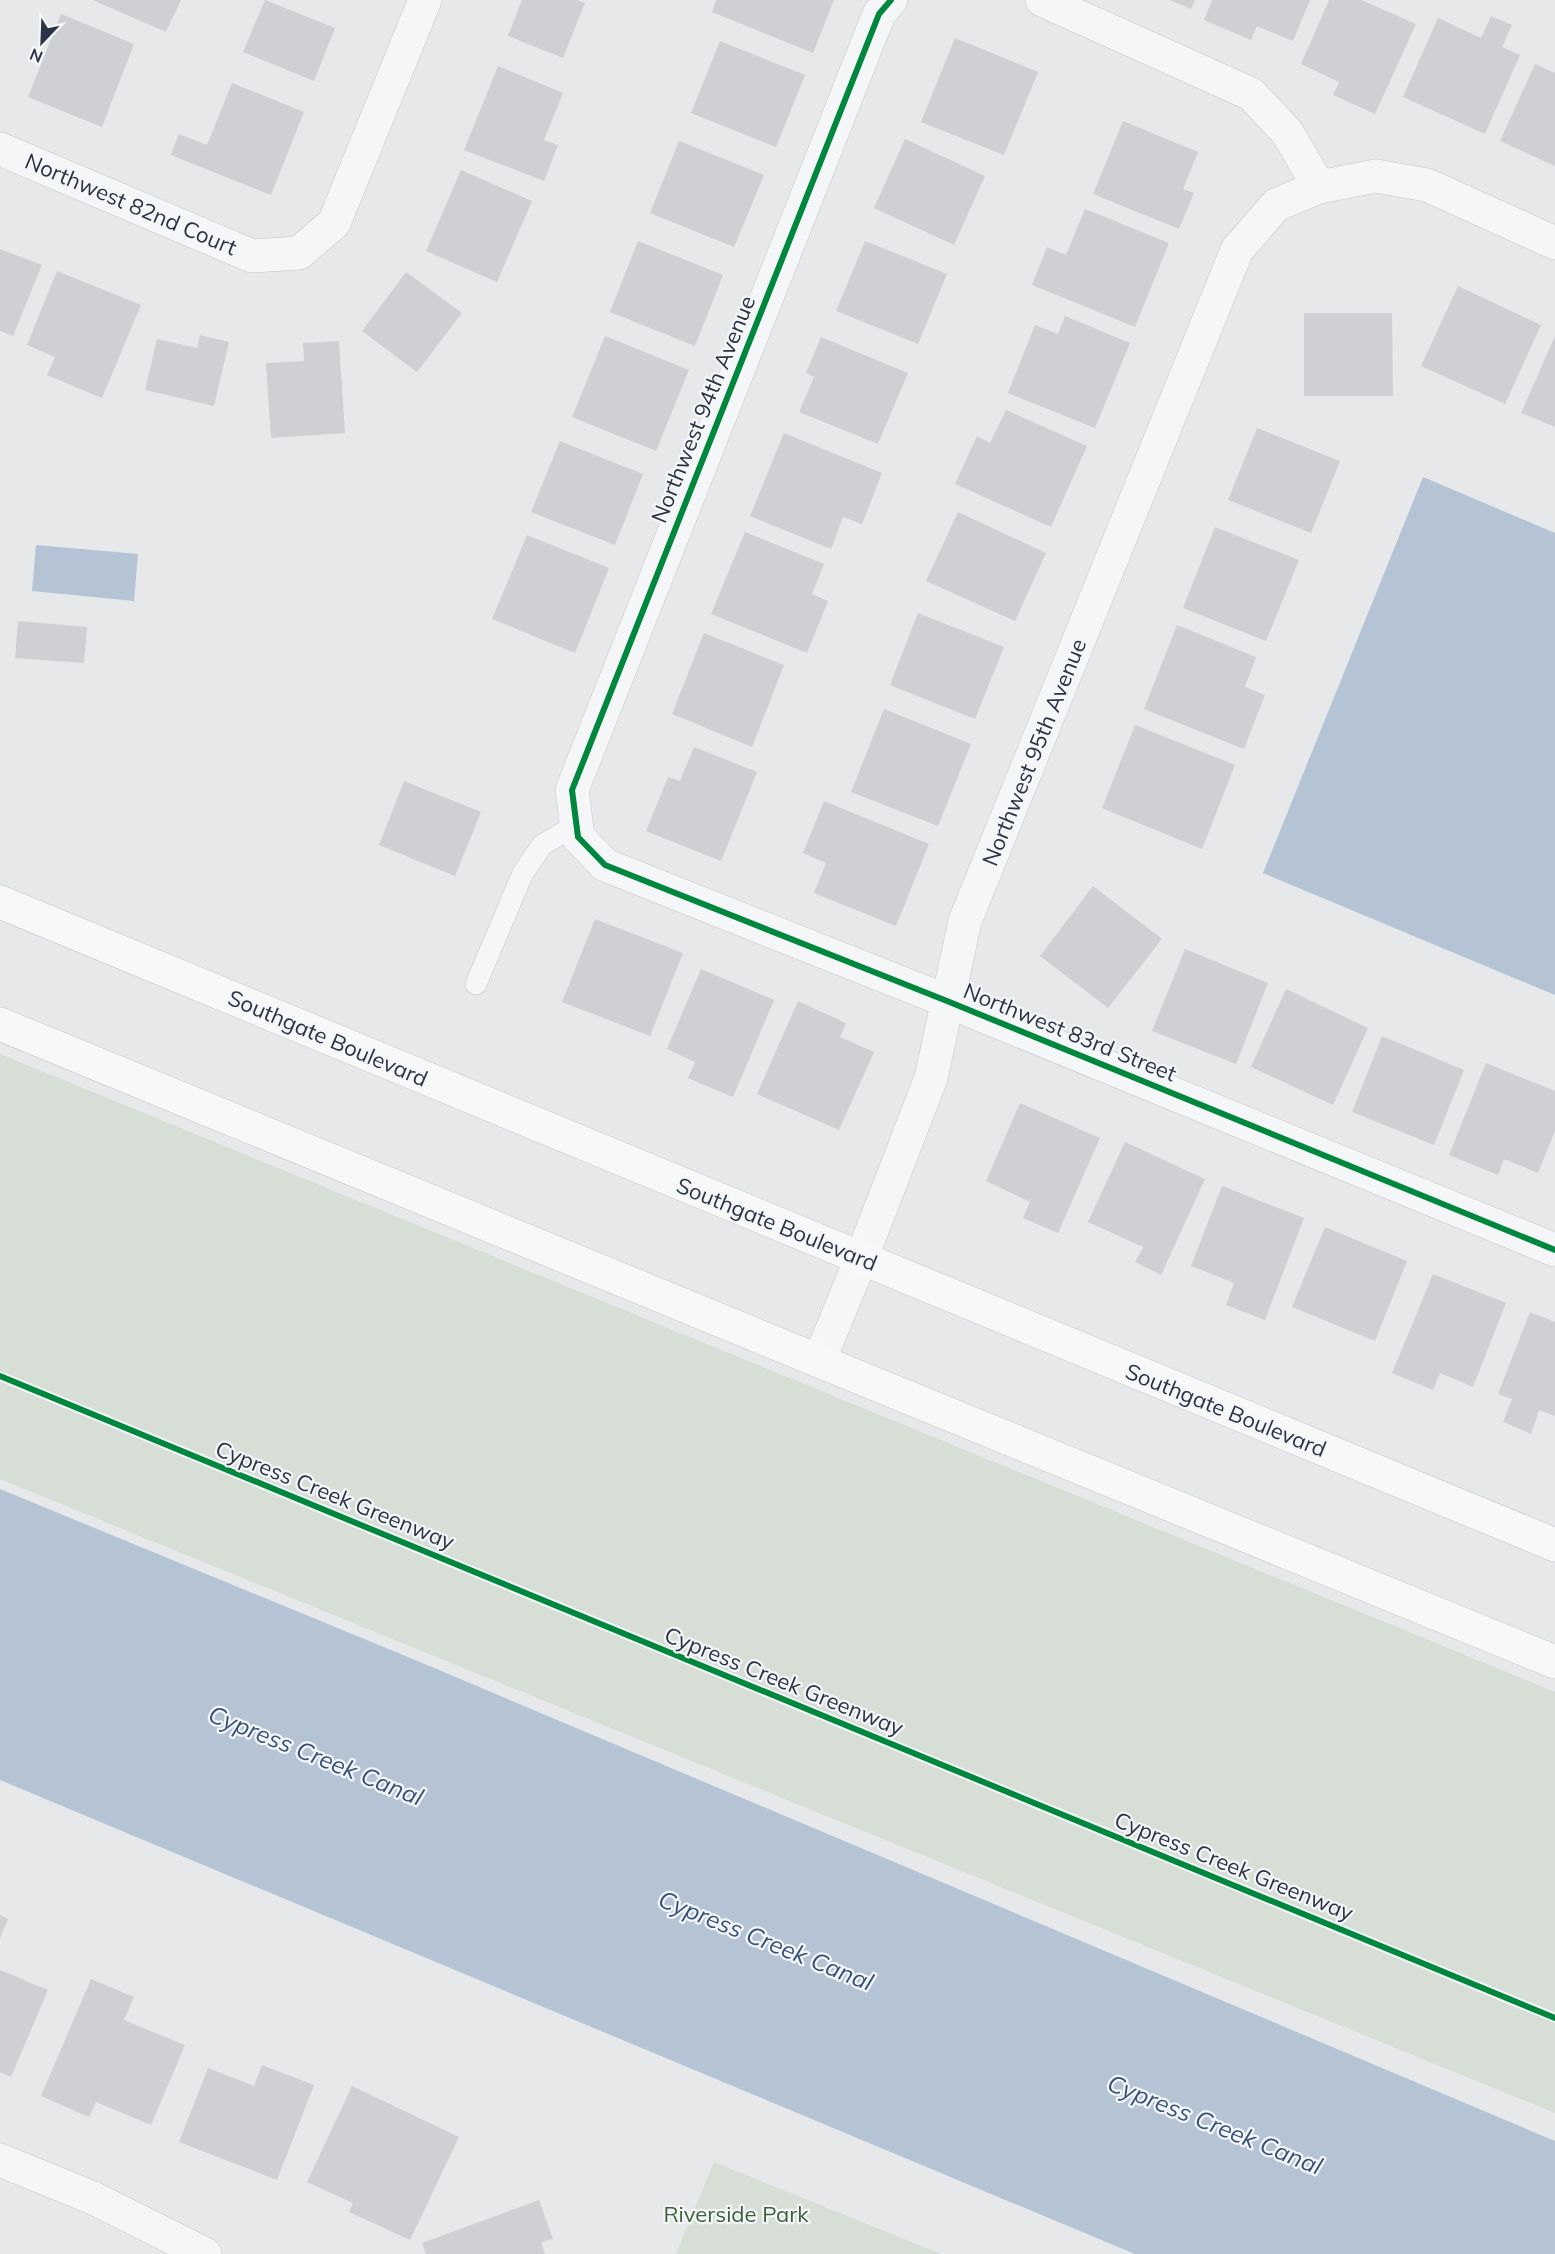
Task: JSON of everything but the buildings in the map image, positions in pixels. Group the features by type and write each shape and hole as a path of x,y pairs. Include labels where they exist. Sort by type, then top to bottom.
{"main road":[{"name":"Southgate Boulevard","path":"0,902 1555,1545"},
{"path":"0,1024 1555,1662"}],"street":[{"name":"Northwest 82nd Court","path":"0,149 252,256 299,253 334,223 426,0"},
{"name":"Northwest 94th Avenue","path":"577,831 572,790 879,14 891,0"},
{"path":"1042,0 1251,94 1287,132 1319,187"},
{"name":"Northwest 95th Avenue","path":"819,1361 931,1078 965,921 1237,250 1276,205 1319,187 1376,176 1427,185 1555,243"},
{"name":"Northwest 83rd Street","path":"577,831 605,865 947,1001 1555,1250"},
{"path":"0,2160 93,2198 205,2254"}],"lane":[{"path":"476,984 523,873 542,845 577,831"}],"green space":[{"path":"0,1054 1555,1692 1555,2113 0,1479"},
{"name":"Riverside Park","path":"714,2162 941,2254 676,2254"}],"water":[{"path":"1423,477 1555,533 1555,995 1263,873"},
{"path":"36,545 138,554 134,601 32,591"},
{"name":"Cypress Creek Canal","path":"0,1489 420,1662 1555,2141 1555,2254 1135,2254 0,1780"}],"cycle path":[{"path":"891,0 879,14 572,790 578,837 605,865 947,1001 1555,1250"},
{"name":"Cypress Creek Greenway","path":"0,1376 1555,2018"}]}
